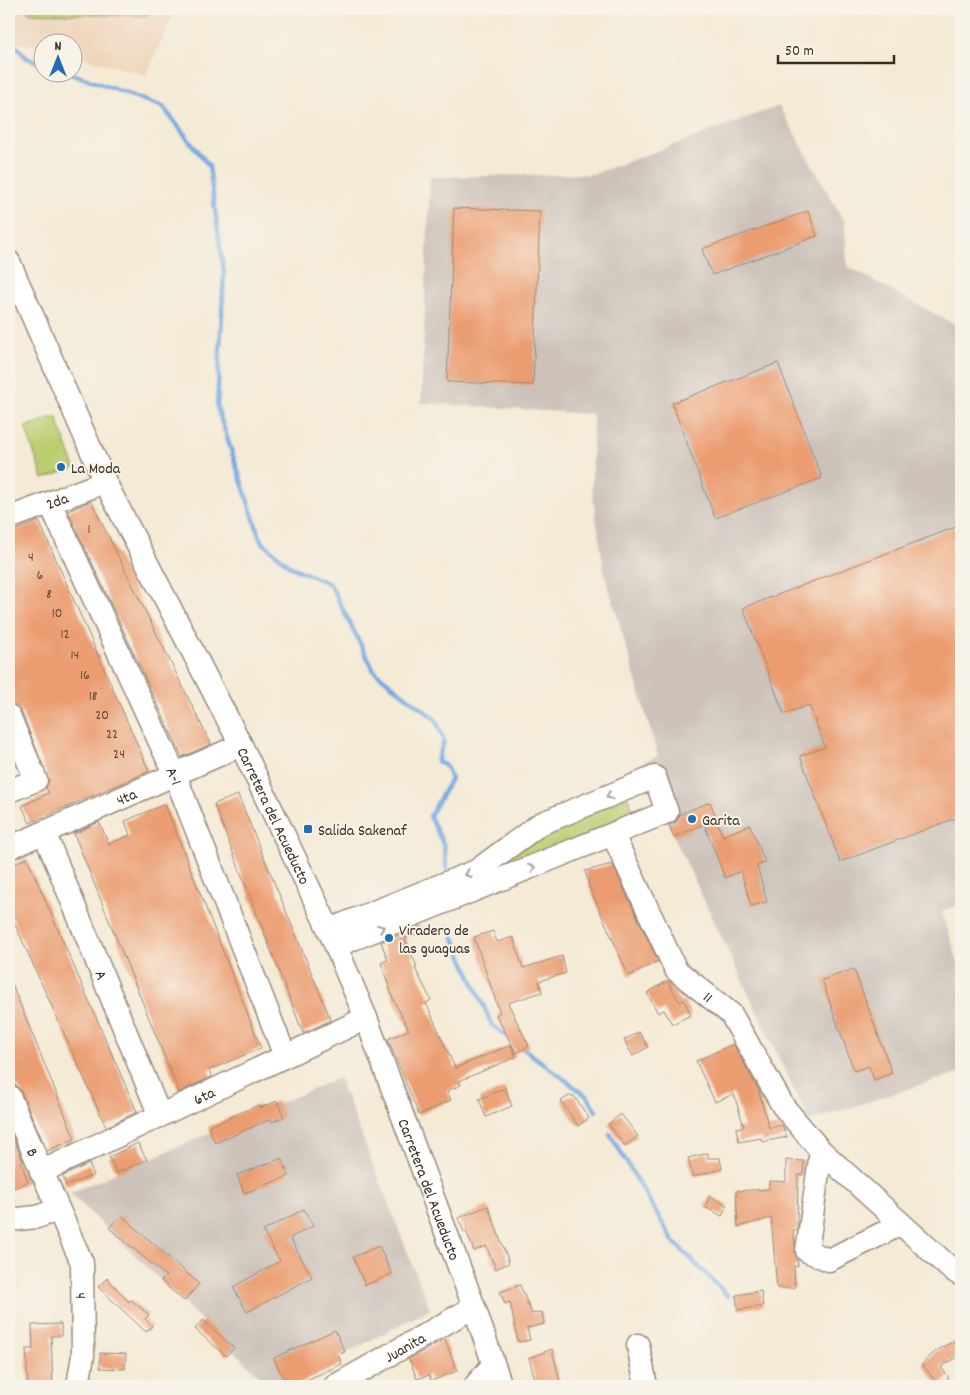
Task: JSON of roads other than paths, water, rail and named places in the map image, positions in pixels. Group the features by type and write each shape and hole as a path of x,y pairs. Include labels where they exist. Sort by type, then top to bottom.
{"street":[{"name":"Carretera del Acueducto","path":"9,262 106,482 241,745 332,938 366,1018 474,1307 501,1386"},
{"name":"2da","path":"9,518 106,482"},
{"name":"A-1","path":"50,503 175,774 285,1056"},
{"path":"9,716 36,780 9,791"},
{"name":"4ta","path":"11,839 44,832 241,745"},
{"path":"654,777 667,812 613,835 332,938 476,871 540,824 654,777"},
{"name":"A","path":"44,832 160,1116"},
{"name":"11","path":"613,835 676,970 731,1014 783,1106 820,1151 951,1269 961,1275"},
{"name":"6ta","path":"41,1172 366,1018"},
{"name":"B","path":"9,1096 57,1210"},
{"path":"820,1151 807,1251 829,1260 901,1224"},
{"path":"9,1220 37,1217 57,1210"},
{"name":"4","path":"57,1210 82,1263 84,1355 78,1386"},
{"name":"Juanita","path":"335,1386 474,1307"},
{"path":"638,1345 646,1386"},
{"path":"475,1386 493,1365"}],"waterway":[{"path":"9,39 27,58 32,60"},
{"path":"82,77 163,107 209,166 224,273 217,407 261,541 291,567 330,584 374,671 436,720 444,741 437,761 446,766 451,779 430,816 444,846 447,869"},
{"path":"449,927 492,1025 512,1040"},
{"path":"520,1046 588,1097 596,1111"},
{"path":"610,1134 673,1241 728,1296"}],"place":[{"name":"La Moda","path":"61,467"},
{"name":"Garita","path":"692,819"},
{"name":"Salida Sakenaf","path":"308,829"},
{"name":"Viradero de las guaguas","path":"389,938"}]}
